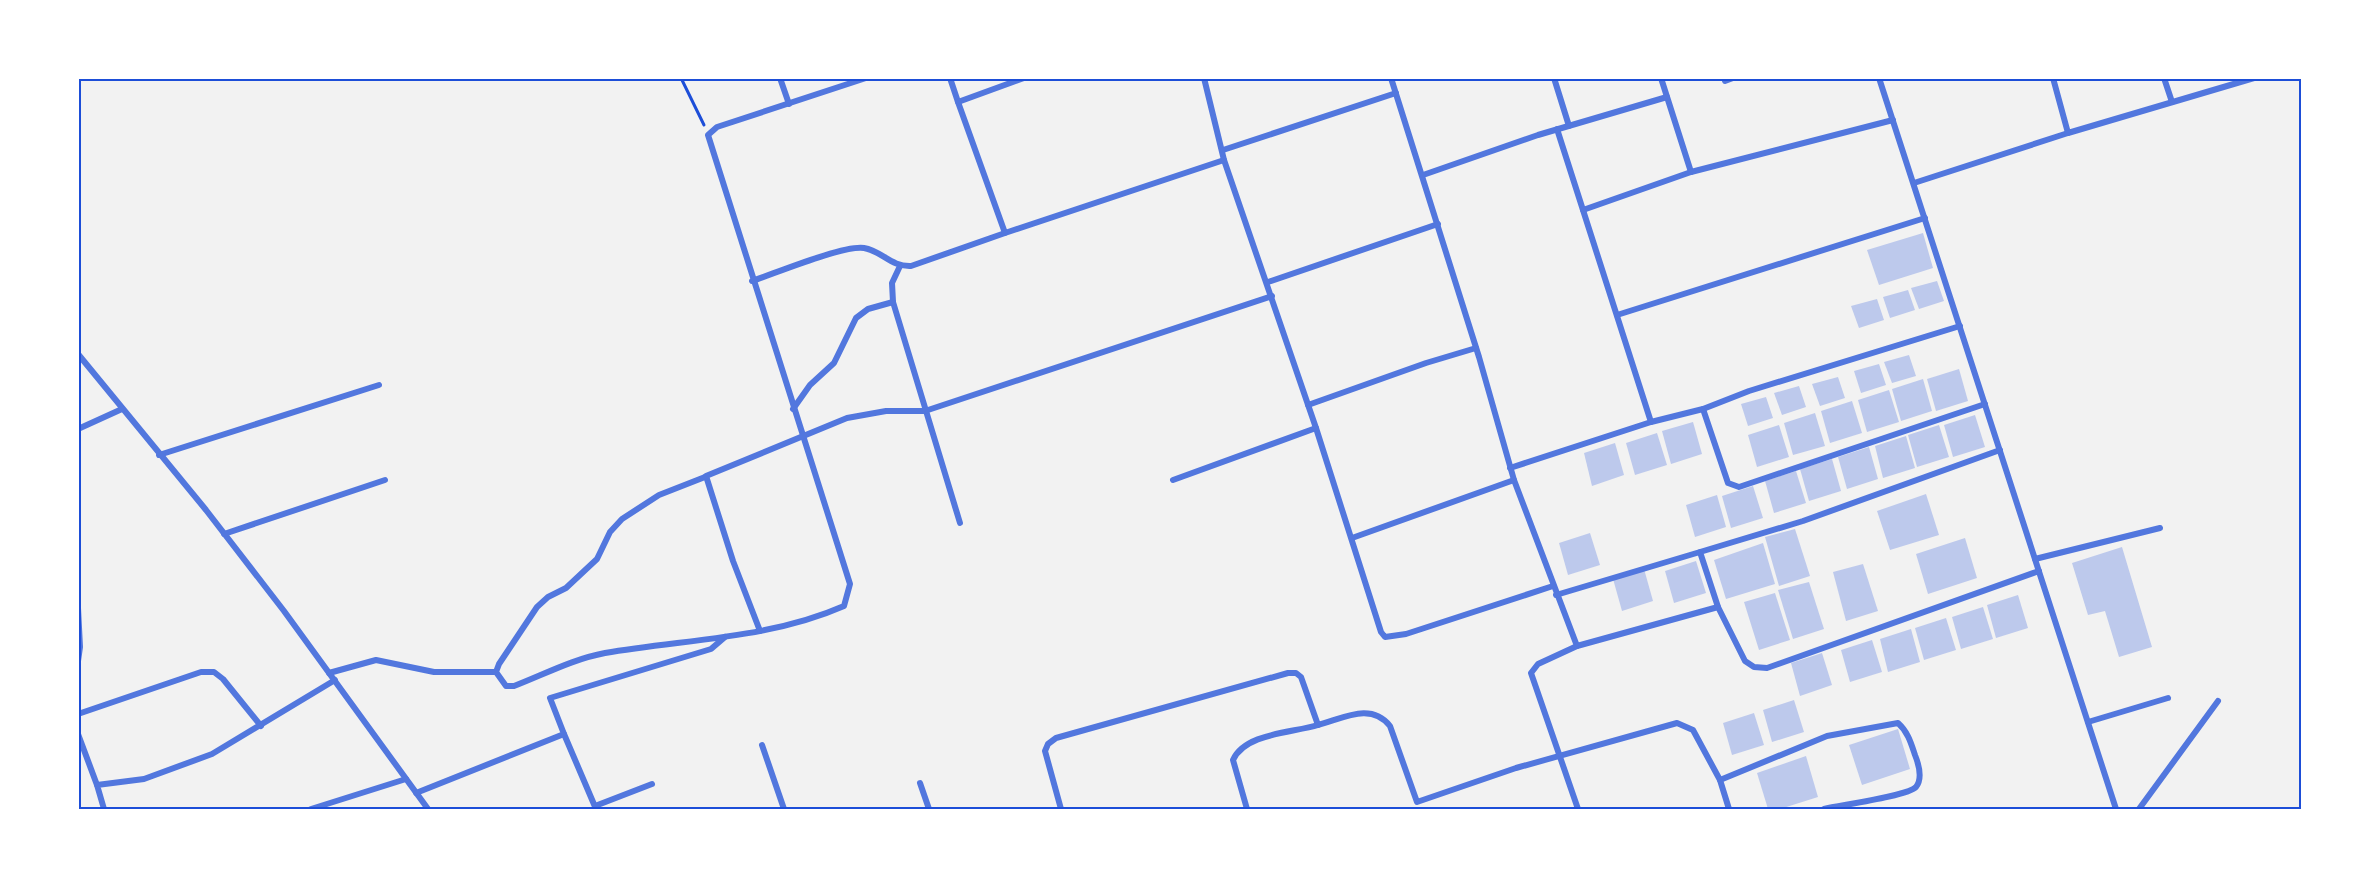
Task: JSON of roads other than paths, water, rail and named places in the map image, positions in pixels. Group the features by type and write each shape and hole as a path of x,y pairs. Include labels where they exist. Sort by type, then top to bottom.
{"street":[{"path":"780,78 789,104"},
{"path":"496,672 506,686 514,686 579,659 760,631 827,613 844,606 850,584 752,281 708,135 717,127 866,78"},
{"path":"950,78 1005,233"},
{"path":"958,102 1024,78"},
{"path":"1204,78 1224,160 1268,282 1381,632 1385,637 1406,634 1553,585"},
{"path":"1391,78 1476,348 1510,468 1576,646"},
{"path":"1554,78 1569,126"},
{"path":"1661,78 1691,172"},
{"path":"1725,81 1733,78"},
{"path":"1879,78 2116,809"},
{"path":"2053,78 2068,133"},
{"path":"2164,78 2172,102"},
{"path":"1914,183 2068,133 2254,78"},
{"path":"1223,150 1396,93"},
{"path":"1423,175 1557,129 1666,97"},
{"path":"1583,210 1691,172 1893,120"},
{"path":"1557,129 1651,422"},
{"path":"752,281 846,250 862,248 900,266 910,266 1224,160"},
{"path":"1617,315 1924,218"},
{"path":"1268,282 1438,225"},
{"path":"900,266 892,283 893,302 960,523"},
{"path":"496,672 537,607 548,597 566,588 597,559 609,532 622,519 658,495 866,413 925,411 1272,296"},
{"path":"793,409 810,385 834,363 856,318 868,309 893,302"},
{"path":"1510,468 1651,422 1703,409 1749,391 1960,326"},
{"path":"1308,405 1426,363 1476,348"},
{"path":"78,354 224,534 428,809"},
{"path":"159,455 378,385"},
{"path":"1703,409 1728,483 1739,487 1985,404"},
{"path":"78,429 122,409"},
{"path":"1173,480 1316,428"},
{"path":"1556,595 1803,521 2000,450"},
{"path":"705,477 760,631"},
{"path":"224,534 385,480"},
{"path":"1352,538 1514,480"},
{"path":"2035,559 2160,528"},
{"path":"1700,552 1718,607 1744,661 1754,667 1767,668 2039,571"},
{"path":"1578,809 1531,673 1538,664 1576,646 1718,607"},
{"path":"78,608 80,647 78,661"},
{"path":"652,784 596,807 550,698 711,649 726,637"},
{"path":"329,673 376,660 434,672 496,672"},
{"path":"78,714 201,672 214,672 223,679 261,726"},
{"path":"1061,809 1046,751 1048,744 1056,738 1287,673 1301,677 1318,724"},
{"path":"98,785 144,779 212,754 334,680"},
{"path":"2088,722 2168,698"},
{"path":"2139,809 2218,701"},
{"path":"1247,809 1233,760 1236,752 1243,746 1318,724 1371,712 1382,716 1390,726 1418,806 1560,755 1677,723 1693,730 1720,780 1729,809"},
{"path":"1720,780 1827,736 1898,723 1905,729 1918,762 1920,779 1915,788 1898,795 1824,809"},
{"path":"78,734 98,785 104,809"},
{"path":"416,793 564,734"},
{"path":"762,745 784,809"},
{"path":"311,809 406,779"},
{"path":"920,783 929,809"}]}
